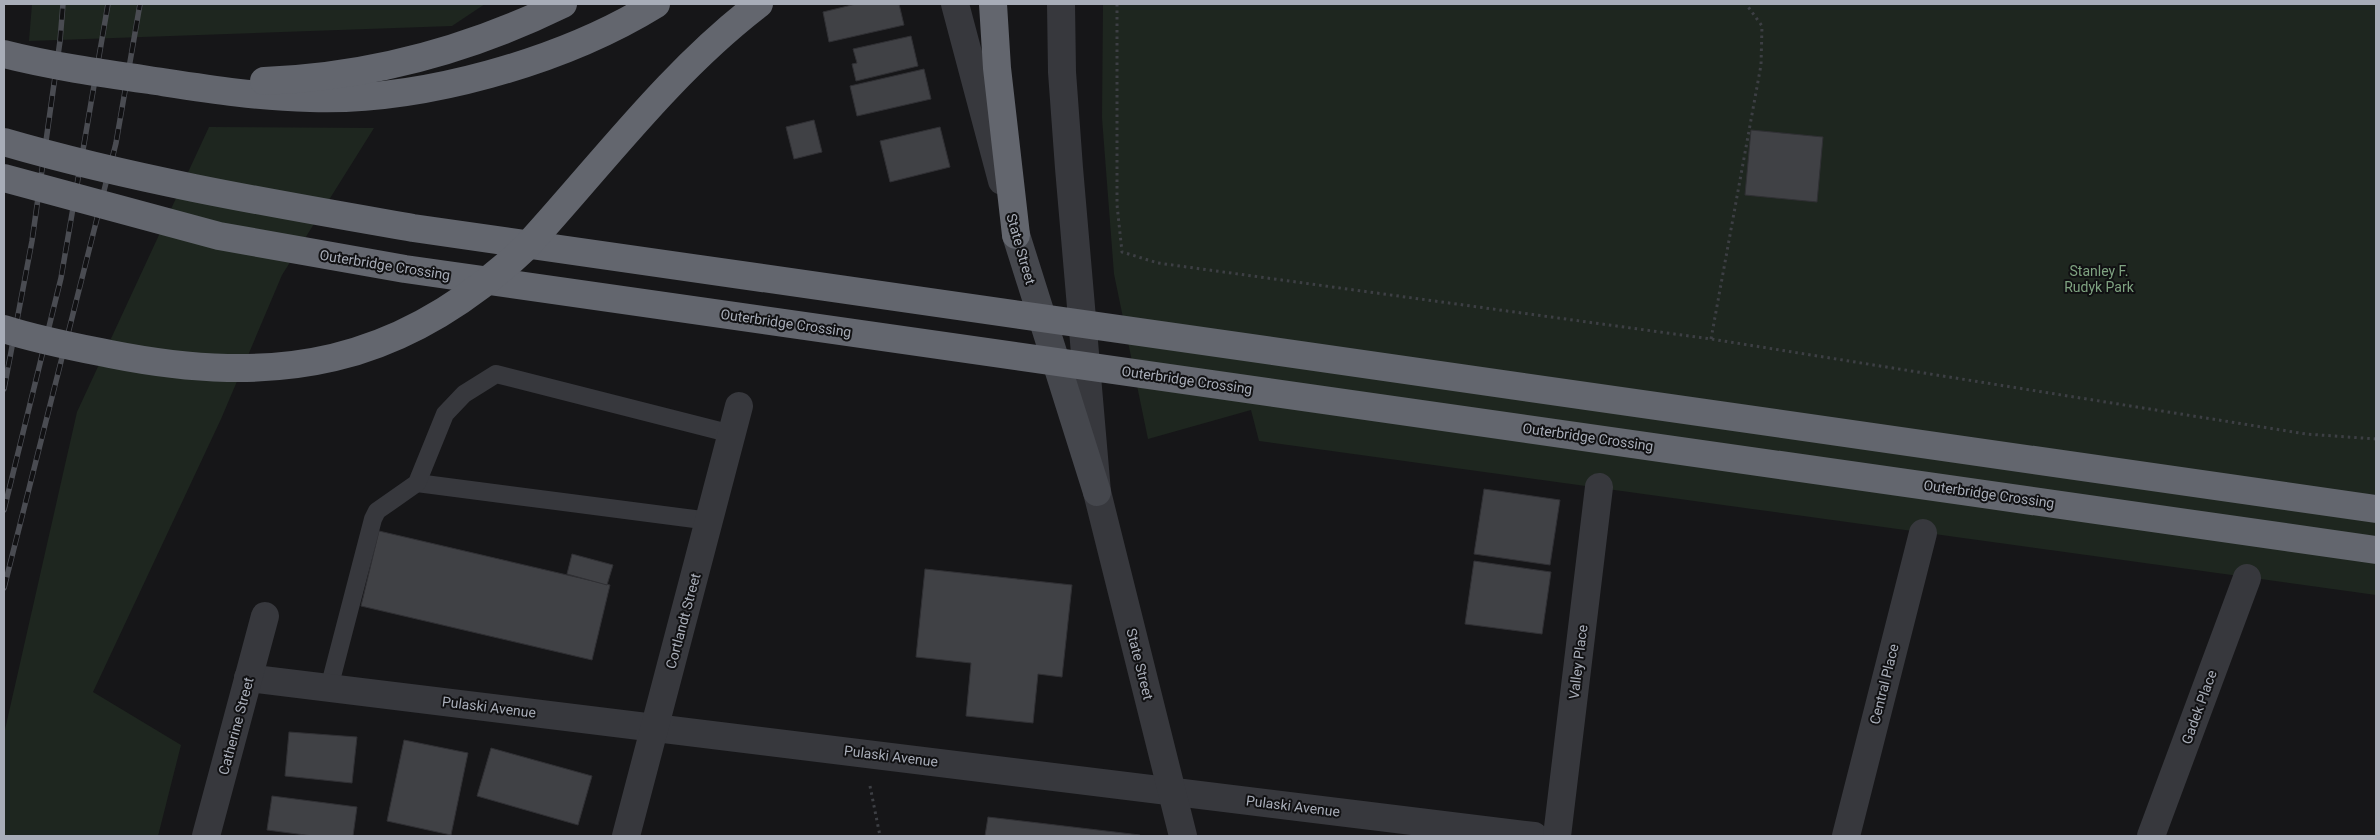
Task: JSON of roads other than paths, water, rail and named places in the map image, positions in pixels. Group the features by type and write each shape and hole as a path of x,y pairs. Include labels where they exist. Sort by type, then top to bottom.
{"highway":[{"path":"79,69 164,78 232,82 294,80 336,75 416,59 474,41 562,4"},
{"path":"4,54 79,69 249,94 312,98 385,93 448,84 531,60 607,30 656,4"},
{"path":"4,329 51,342 138,360 178,366 233,369 290,366 332,359 398,336 437,316 471,295 500,272 543,229 675,79 709,45 759,4"},
{"path":"993,4 997,68 1016,235"},
{"path":"4,142 51,156 229,196 414,228 2376,509"},
{"name":"Outerbridge Crossing","path":"4,178 219,236 405,269 2376,550"}],"main road":[{"name":"State Street","path":"1016,235 1097,492"}],"street":[{"name":"State Street","path":"954,4 1016,235"},
{"name":"State Street","path":"1061,4 1062,72 1069,168 1097,492 1183,836"},
{"name":"Cortlandt Street","path":"626,836 740,406"},
{"name":"Valley Place","path":"1557,836 1599,487"},
{"name":"Central Place","path":"1846,836 1923,533"},
{"name":"Gadek Place","path":"2151,836 2247,578"},
{"name":"Catherine Street","path":"206,836 265,616"},
{"name":"Pulaski Avenue","path":"248,678 871,753 1534,836"}],"lane":[{"path":"329,688 373,520 377,512 416,483 445,414 464,394 496,374 732,434"},
{"path":"416,483 710,521"}],"railway":[{"path":"4,389 32,241 60,41 63,4"},
{"path":"4,510 61,278 108,4"},
{"path":"4,588 116,143 140,4"}],"park label":[{"name":"Stanley F. Rudyk Park","path":"2099,280"}]}
